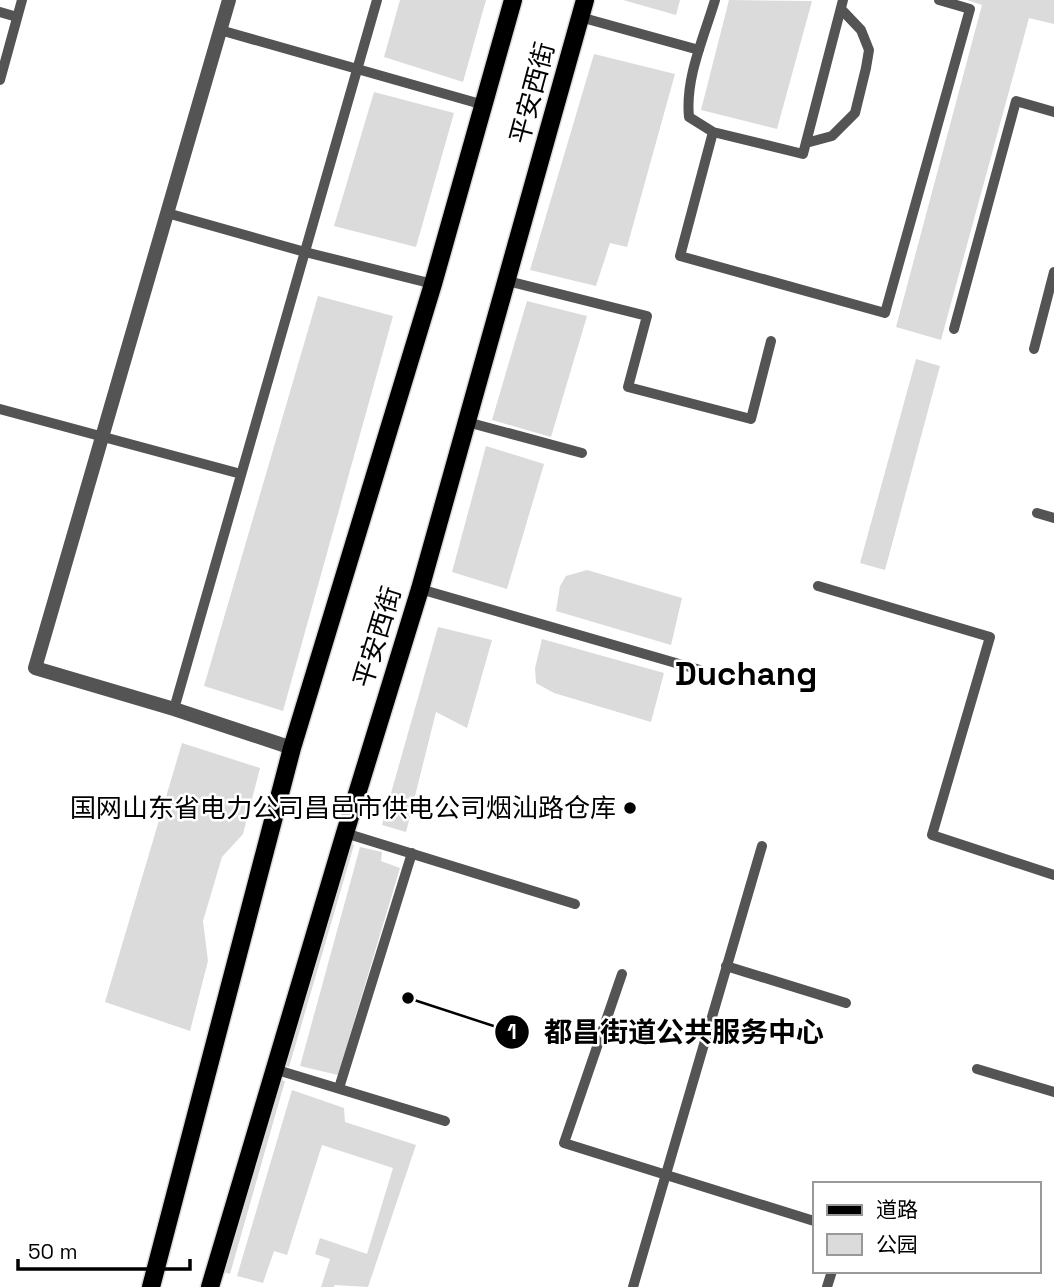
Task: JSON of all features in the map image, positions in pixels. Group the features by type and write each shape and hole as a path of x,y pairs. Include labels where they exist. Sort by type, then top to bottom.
{"main road":[{"name":"平安西街","path":"151,1287 292,748 433,284 513,0"},
{"name":"平安西街","path":"210,1287 420,589 582,9"}],"street":[{"path":"229,0 35,668 174,709 292,748"}],"lane":[{"path":"0,80 22,0"},
{"path":"174,709 377,0"},
{"path":"715,0 699,50 688,101 689,117 713,132 803,154 842,5"},
{"path":"713,132 680,257 885,313 970,9 939,0"},
{"path":"806,143 832,136 855,113 869,50 861,30 842,5"},
{"path":"582,9 699,50"},
{"path":"0,12 17,17"},
{"path":"220,30 484,105"},
{"path":"954,329 1016,101 1054,112"},
{"path":"167,213 433,284"},
{"path":"1034,349 1054,272"},
{"path":"508,281 647,316 628,387 751,419 771,341"},
{"path":"0,409 242,474"},
{"path":"467,422 582,453"},
{"path":"1037,513 1054,518"},
{"path":"818,586 990,636 932,835 1054,875"},
{"path":"420,589 700,670"},
{"path":"345,833 575,904"},
{"path":"633,1287 762,846"},
{"path":"339,1088 412,853"},
{"path":"726,966 846,1003"},
{"path":"622,974 564,1143 813,1221"},
{"path":"274,1069 445,1121"},
{"path":"977,1069 1054,1092"}],"green space":[{"path":"400,0 486,0 463,82 384,57"},
{"path":"623,0 680,0 676,15"},
{"path":"729,0 812,1 777,129 701,110"},
{"path":"967,0 1054,0 1054,24 1029,18 941,340 896,327 982,5"},
{"path":"594,54 675,74 627,247 610,243 596,286 530,270"},
{"path":"374,92 454,113 416,247 334,226"},
{"path":"318,296 393,316 283,711 204,686"},
{"path":"527,301 587,316 551,437 492,420"},
{"path":"916,359 940,366 885,570 860,563"},
{"path":"486,446 544,464 507,589 452,572"},
{"path":"587,570 682,598 671,645 556,611 560,586 566,576"},
{"path":"438,627 492,640 467,728 436,712 406,832 382,825"},
{"path":"542,639 664,673 651,722 554,693 536,683 535,668"},
{"path":"182,743 260,768 243,834 222,857 203,921 208,961 190,1031 105,1002"},
{"path":"348,844 354,845 289,1067 282,1065"},
{"path":"360,847 382,852 381,861 400,868 338,1075 300,1066"},
{"path":"277,1079 285,1081 230,1274 223,1272"},
{"path":"292,1090 344,1108 345,1122 416,1145 368,1287 321,1287 330,1259 315,1254 320,1238 367,1254 393,1168 322,1145 287,1255 274,1251 263,1283 237,1276"}],"place":[{"name":"国网山东省电力公司昌邑市供电公司烟汕路仓库","path":"630,808"},
{"name":"都昌街道公共服务中心","path":"408,998"}],"district":[{"name":"Duchang","path":"746,673"}]}
